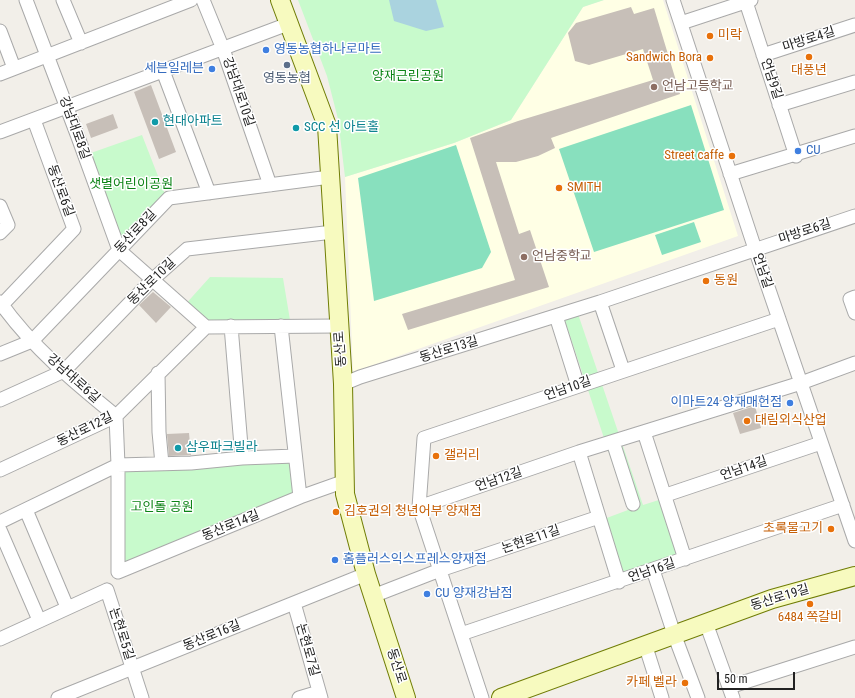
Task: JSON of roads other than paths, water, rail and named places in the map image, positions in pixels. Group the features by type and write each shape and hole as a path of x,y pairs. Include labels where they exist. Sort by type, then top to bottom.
{"street":[{"name":"강남대로8길","path":"26,0 67,107 118,250 206,327"},
{"path":"63,0 80,42"},
{"path":"0,74 190,0"},
{"name":"강남대로10길","path":"203,0 223,49 270,185"},
{"name":"동산로","path":"280,0 327,126 343,384 346,494 366,574 406,698"},
{"name":"언남길","path":"673,0 755,249 855,540"},
{"path":"681,23 748,1"},
{"name":"언남9길","path":"748,1 763,54 796,156"},
{"path":"0,132 288,24"},
{"name":"마방로4길","path":"763,54 855,25"},
{"path":"0,31 14,68"},
{"path":"163,71 209,192"},
{"path":"779,104 855,82"},
{"name":"동산로6길","path":"1,305 74,229 34,120"},
{"path":"730,174 796,156 855,136"},
{"name":"동산로8길","path":"0,354 32,341 168,198 330,177"},
{"path":"0,206 8,225 0,233"},
{"name":"마방로6길","path":"755,249 855,216"},
{"name":"동산로10길","path":"0,400 64,371 152,280 187,249 333,232"},
{"name":"동산로13길","path":"343,384 360,377 600,302 755,249"},
{"path":"855,297 850,298 855,313"},
{"path":"600,302 623,370"},
{"name":"강남대로6길","path":"1,305 32,341 116,416"},
{"path":"556,316 578,386"},
{"name":"언남10길","path":"419,508 424,438 623,370 779,319"},
{"path":"231,326 242,458"},
{"path":"280,326 300,498"},
{"path":"206,327 339,326"},
{"name":"동산로12길","path":"0,470 116,416 206,327"},
{"name":"언남12길","path":"419,508 579,452 801,383 855,363"},
{"path":"158,373 159,432 162,464"},
{"path":"116,416 118,465 118,572"},
{"path":"644,432 666,495 685,559"},
{"path":"613,442 634,504"},
{"name":"언남14길","path":"666,495 821,443"},
{"path":"579,452 619,582"},
{"path":"0,522 118,465 162,464 295,456"},
{"name":"동산로14길","path":"118,572 345,481"},
{"name":"언남16길","path":"461,634 619,582 843,505"},
{"path":"419,508 482,698"},
{"path":"26,510 67,607"},
{"name":"논현로11길","path":"373,596 440,570 599,517"},
{"path":"0,530 39,620"},
{"path":"653,570 674,634 698,698"},
{"name":"논현로5길","path":"118,572 107,590 142,698"},
{"name":"동산로16길","path":"58,698 366,574"},
{"name":"동산로19길","path":"501,698 645,644 772,599 855,576"},
{"path":"0,639 107,590"},
{"name":"논현로7길","path":"294,603 320,695"},
{"path":"706,623 731,692 855,647"},
{"path":"645,644 662,698"},
{"path":"299,698 320,695"}],"water":[{"path":"389,0 436,0 444,27 426,31 394,21"}],"place":[{"name":"미락","path":"710,36"},
{"name":"영동농협하나로마트","path":"266,50"},
{"name":"대풍년","path":"809,57"},
{"name":"Sandwich Bora","path":"710,58"},
{"name":"영동농협","path":"287,65"},
{"name":"세븐일레븐","path":"212,69"},
{"name":"언남고등학교","path":"654,87"},
{"name":"현대아파트","path":"155,122"},
{"name":"SCC 선 아트홀","path":"296,128"},
{"name":"CU","path":"798,151"},
{"name":"Street caffe","path":"732,156"},
{"name":"SMITH","path":"559,188"},
{"name":"언남중학교","path":"524,257"},
{"name":"동원","path":"706,281"},
{"name":"이마트24 양재매헌점","path":"790,403"},
{"name":"대림외식산업","path":"747,421"},
{"name":"삼우파크빌라","path":"178,448"},
{"name":"갤러리","path":"436,456"},
{"name":"김호권의 청년어부 양재점","path":"336,512"},
{"name":"초록물고기","path":"831,529"},
{"name":"홈플러스익스프레스양재점","path":"335,560"},
{"name":"CU 양재강남점","path":"427,594"},
{"name":"6484 쪽갈비","path":"810,604"},
{"name":"카페 벨라","path":"685,683"}],"park label":[{"name":"양재근린공원","path":"408,77"},
{"name":"샛별어린이공원","path":"131,185"},
{"name":"고인돌 공원","path":"162,508"}]}
